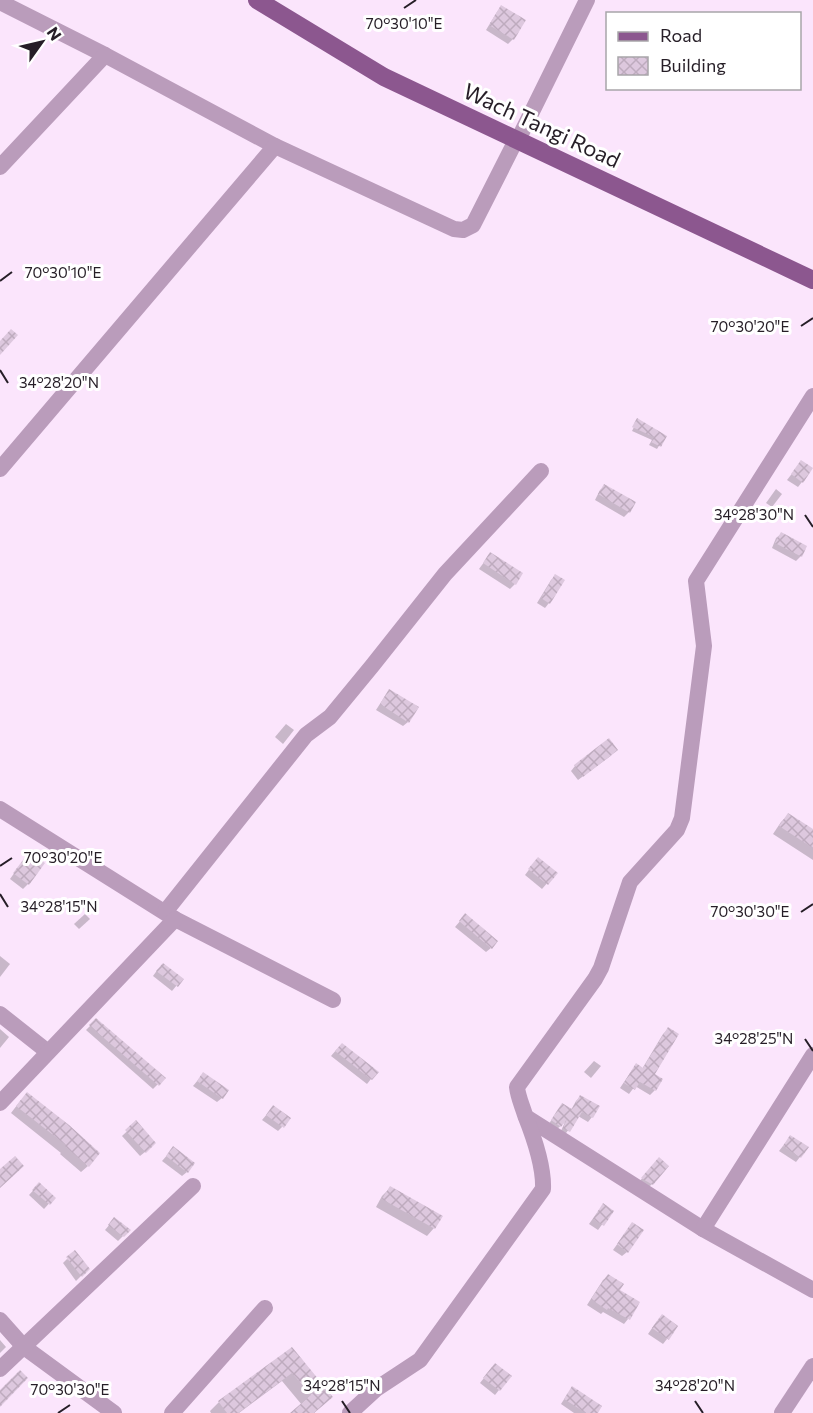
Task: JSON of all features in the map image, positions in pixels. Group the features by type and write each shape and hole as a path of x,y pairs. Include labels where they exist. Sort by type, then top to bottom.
{"main road":[{"name":"Wach Tangi Road","path":"257,0 384,76 515,143 813,280"}],"street":[{"path":"0,2 275,146 454,229 463,230 473,225 587,0"},
{"path":"0,167 105,55"},
{"path":"0,469 275,146"},
{"path":"351,1413 376,1389 420,1360 543,1189 541,1166 517,1087 601,968 630,882 680,825 704,646 696,581 813,396"},
{"path":"0,1103 170,915 306,735 330,717 445,574 541,471"},
{"path":"0,809 170,915 333,1000"},
{"path":"0,1014 48,1052"},
{"path":"703,1229 813,1055"},
{"path":"526,1117 703,1229 813,1290"},
{"path":"0,1369 194,1186"},
{"path":"172,1413 265,1308"},
{"path":"0,1320 24,1347 114,1413"},
{"path":"782,1413 813,1366"}],"building":[{"path":"501,5 526,20 514,40 489,25"},
{"path":"11,329 18,335 0,355 0,341"},
{"path":"637,418 667,436 661,447 651,442 654,437 632,427"},
{"path":"801,460 813,468 803,483 791,474"},
{"path":"604,484 636,502 630,513 598,494"},
{"path":"781,532 807,546 802,557 775,543"},
{"path":"490,552 523,573 516,585 483,563"},
{"path":"555,574 565,580 550,604 541,598"},
{"path":"389,689 419,707 409,723 380,704"},
{"path":"609,738 618,750 583,777 574,765"},
{"path":"788,813 813,829 813,848 779,826"},
{"path":"30,851 45,863 29,885 13,873"},
{"path":"538,857 558,873 548,885 528,869"},
{"path":"465,913 498,941 492,949 459,921"},
{"path":"163,963 184,979 178,987 156,971"},
{"path":"96,1018 166,1078 159,1086 89,1025"},
{"path":"668,1027 679,1034 655,1074 663,1079 656,1091 640,1082 635,1090 624,1083 636,1063 643,1068"},
{"path":"342,1043 379,1072 372,1080 335,1051"},
{"path":"203,1072 229,1090 223,1099 197,1081"},
{"path":"27,1092 100,1153 89,1167 66,1145 16,1106"},
{"path":"580,1095 600,1106 593,1118 582,1112 570,1132 563,1128 567,1119 561,1127 551,1120 562,1103 572,1109"},
{"path":"273,1105 291,1118 284,1128 266,1115"},
{"path":"136,1120 156,1143 146,1153 125,1130"},
{"path":"790,1135 809,1147 801,1158 783,1146"},
{"path":"173,1146 195,1163 188,1173 166,1156"},
{"path":"15,1156 24,1166 0,1188 0,1169"},
{"path":"659,1157 669,1166 653,1185 641,1178"},
{"path":"39,1182 56,1198 50,1205 32,1190"},
{"path":"390,1186 443,1216 435,1229 382,1199"},
{"path":"603,1203 614,1211 604,1226 593,1219"},
{"path":"114,1217 131,1230 124,1237 108,1225"},
{"path":"632,1222 644,1230 628,1253 617,1244"},
{"path":"75,1250 90,1269 82,1277 66,1257"},
{"path":"608,1274 624,1284 620,1290 640,1302 630,1320 608,1308 607,1310 591,1299"},
{"path":"662,1314 678,1326 669,1340 652,1328"},
{"path":"292,1347 333,1397 314,1413 290,1413 311,1395 292,1373 238,1413 227,1413 218,1401"},
{"path":"495,1363 512,1376 500,1391 483,1378"},
{"path":"20,1370 28,1378 0,1407 0,1390"},
{"path":"572,1386 602,1406 598,1413 586,1413 564,1399"}]}
